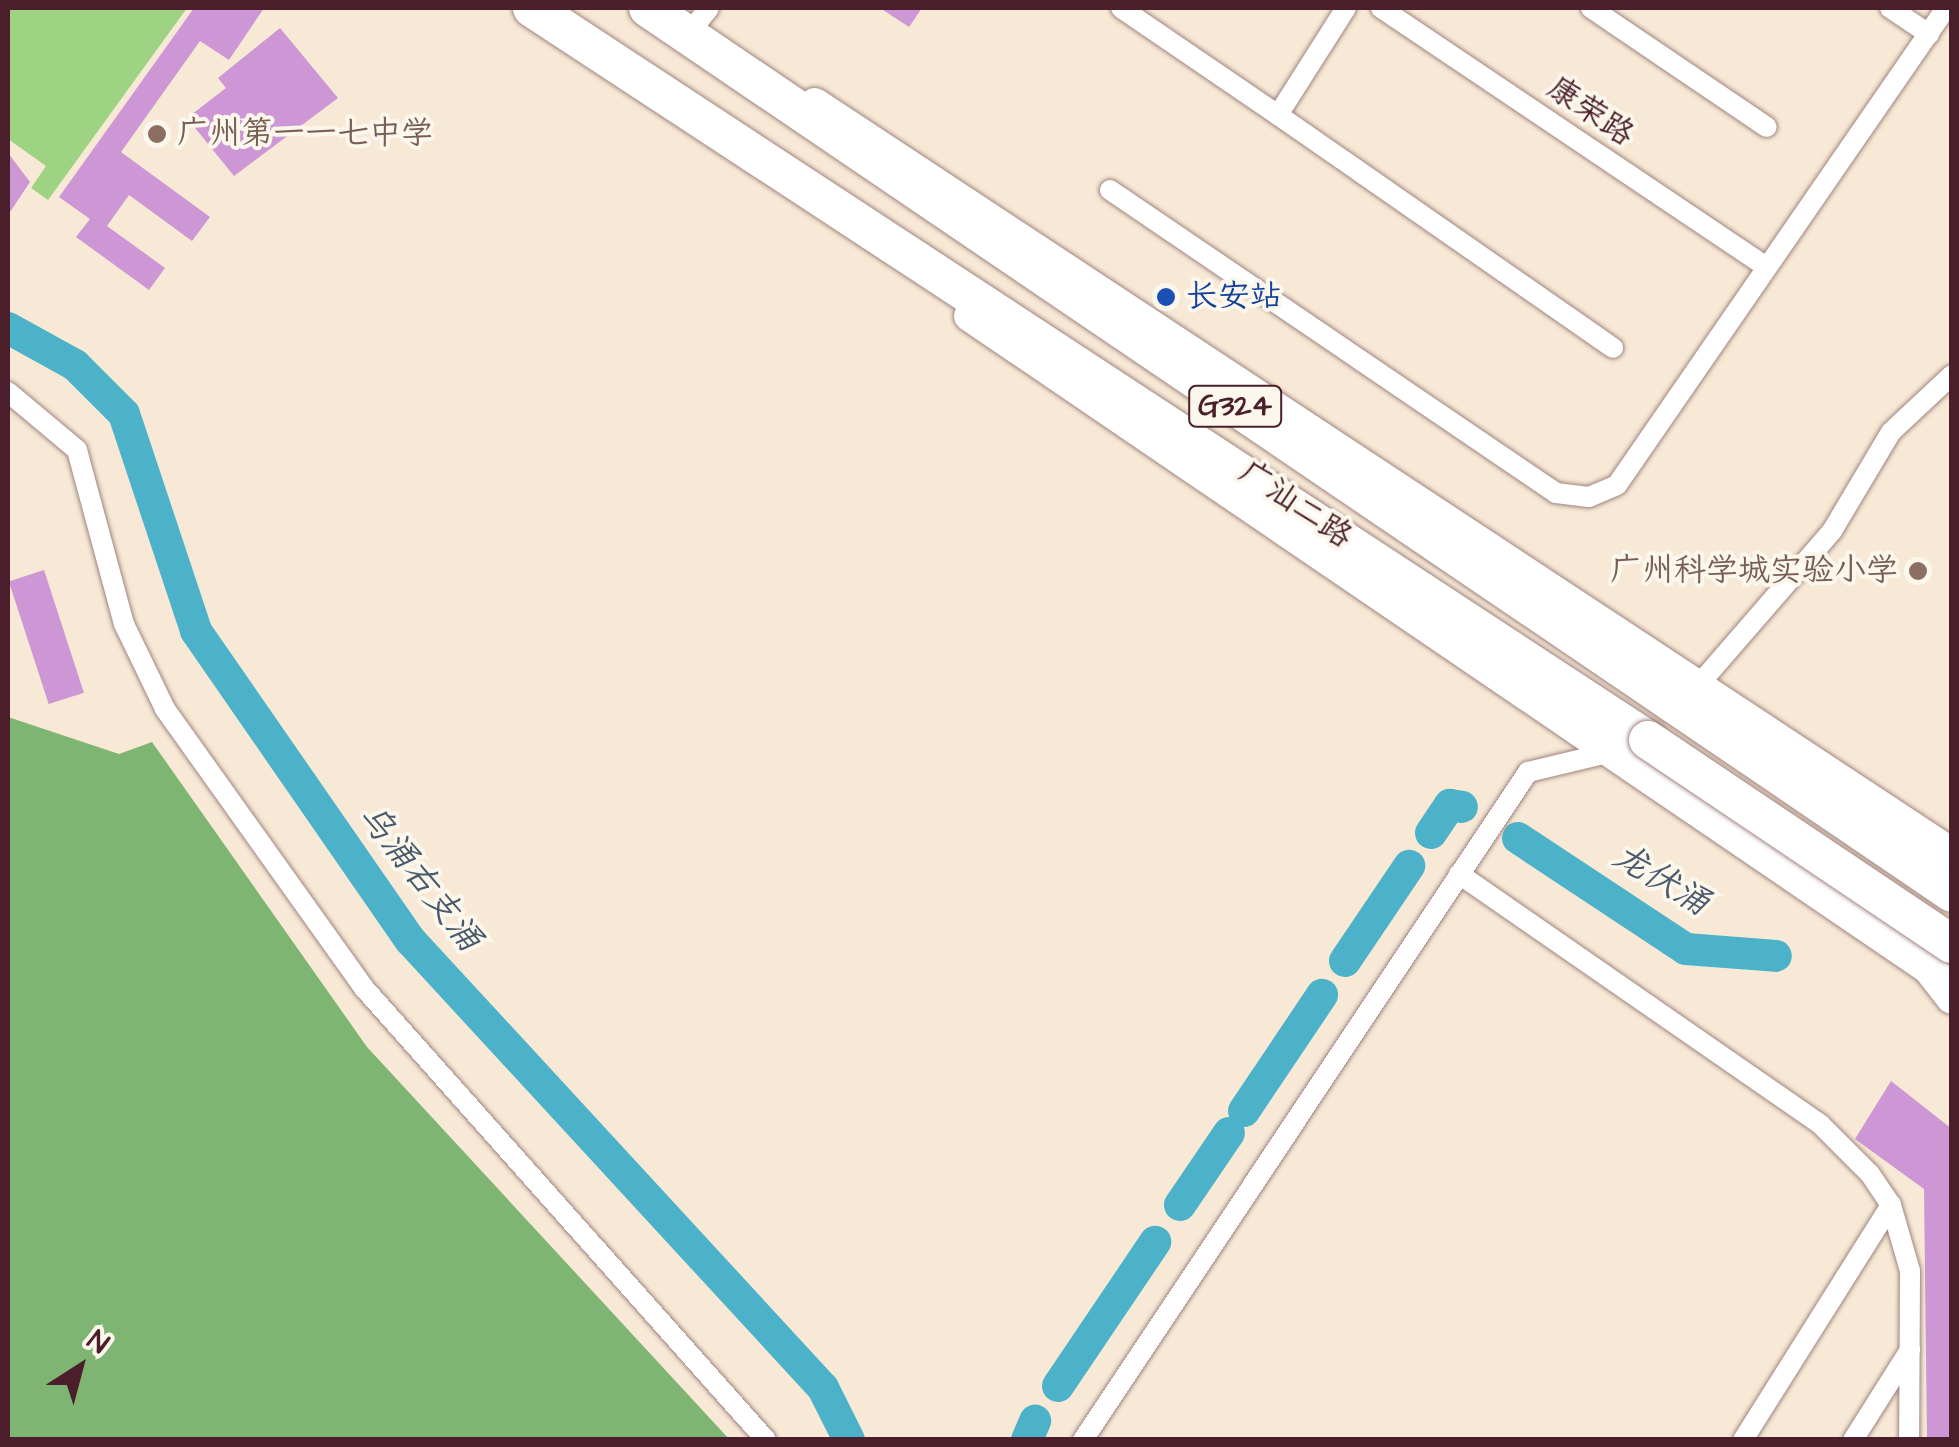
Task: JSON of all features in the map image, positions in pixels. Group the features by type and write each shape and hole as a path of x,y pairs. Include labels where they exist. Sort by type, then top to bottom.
{"highway":[{"name":"广汕二路","path":"532,8 705,122 827,193 1648,740 1945,967"},
{"name":"广汕二路","path":"648,8 698,21 1952,893"}],"main road":[{"path":"1945,967 1952,998"}],"street":[{"path":"1121,8 1613,348"},
{"path":"1278,116 1346,8"},
{"name":"康荣路","path":"1382,8 1765,266"},
{"path":"1591,8 1768,126"},
{"path":"1890,8 1929,34"},
{"path":"1110,190 1556,493 1588,497 1616,485 1946,8"},
{"path":"698,21 1696,688 1952,853"},
{"path":"705,122 815,213 1612,752 1945,967"},
{"path":"1696,688 1832,531 1898,423 1952,375"},
{"path":"8,392 77,450 124,624 165,709 353,972 766,1440"},
{"path":"1083,1440 1528,772 1612,752"},
{"path":"1459,874 1820,1124 1891,1205 1910,1271 1909,1440"},
{"path":"1743,1440 1891,1205"},
{"path":"1853,1440 1910,1350"}],"green space":[{"path":"8,8 187,8 48,200 31,188 46,166 8,139"},
{"path":"8,717 119,754 152,742 367,1047 729,1439 8,1439"}],"building":[{"path":"194,8 264,8 229,60 200,41 121,152 210,217 192,241 129,195 107,226 165,268 149,290 76,237 90,219 59,197"},
{"path":"880,8 922,8 909,27"},
{"path":"280,28 338,98 234,176 187,118 226,88 218,78"},
{"path":"8,153 30,182 8,215"},
{"path":"44,570 84,693 49,704 9,581"},
{"path":"1891,1081 1952,1129 1952,1440 1927,1440 1924,1189 1855,1139"}],"waterway":[{"name":"乌涌右支涌","path":"8,328 75,365 124,414 196,631 411,941 823,1388 849,1440"},
{"name":"龙伏涌","path":"1431,833 1450,805 1462,807"},
{"name":"龙伏涌","path":"1518,838 1686,949 1776,956"},
{"name":"龙伏涌","path":"1345,961 1409,866"},
{"name":"龙伏涌","path":"1244,1111 1322,995"},
{"name":"龙伏涌","path":"1180,1205 1229,1133"},
{"name":"龙伏涌","path":"1058,1386 1155,1242"},
{"name":"龙伏涌","path":"1027,1440 1035,1421"}],"place":[{"name":"广州第一一七中学","path":"157,134"},
{"name":"长安站","path":"1166,297"},
{"name":"广州科学城实验小学","path":"1918,571"}]}
